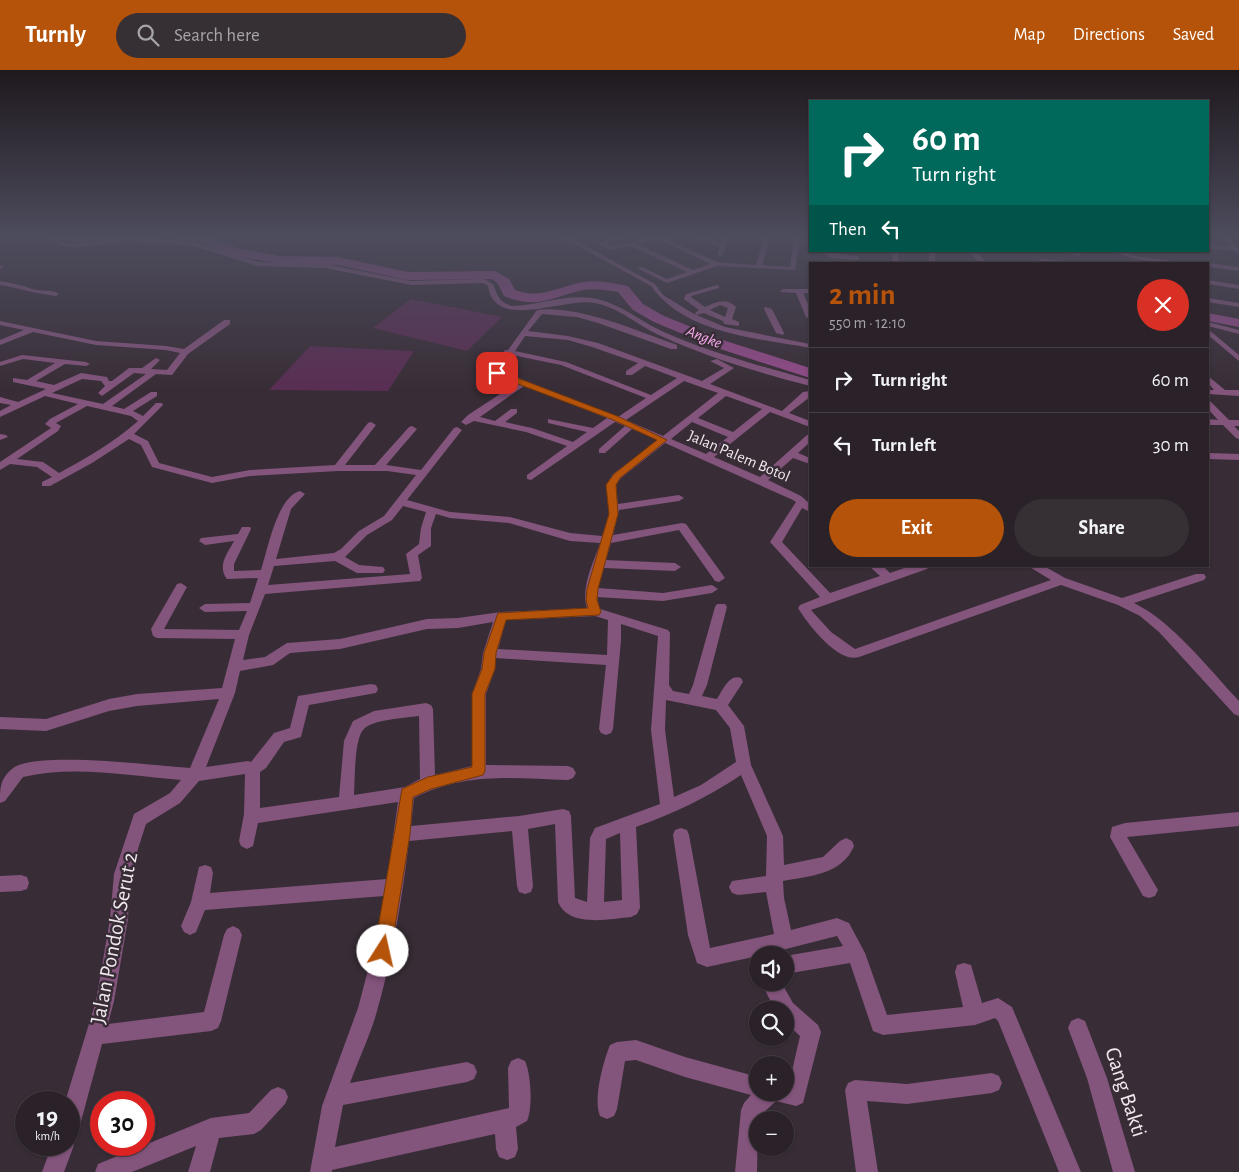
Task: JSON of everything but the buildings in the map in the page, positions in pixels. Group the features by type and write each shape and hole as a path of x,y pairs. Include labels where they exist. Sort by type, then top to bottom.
{"street":[{"path":"20,286 30,291 56,294"},
{"path":"491,286 495,300 522,308 552,305 572,299 588,299 612,306 660,333 701,349 809,383"},
{"path":"654,286 661,296 690,316 723,329 809,346"},
{"path":"717,287 688,295 688,299 703,310 727,322 755,329 809,338"},
{"path":"783,291 809,291"},
{"path":"799,291 809,315"},
{"path":"1209,300 1239,305"},
{"path":"690,316 719,303 727,303 732,307 727,322"},
{"path":"768,309 780,333"},
{"path":"508,352 540,312 577,316 601,321 730,368 704,384"},
{"path":"102,393 132,370 169,373 185,352 227,322"},
{"path":"0,323 96,343 166,348 185,352"},
{"path":"1209,324 1239,332"},
{"path":"0,343 32,330"},
{"path":"1209,332 1239,359"},
{"path":"523,333 568,338 704,384 809,424"},
{"path":"508,352 532,354 566,364 652,398"},
{"name":"Jalan Palem Botol","path":"508,352 496,372 631,425 662,440 761,481 806,506"},
{"path":"1,364 22,357 86,364"},
{"path":"144,371 156,360"},
{"path":"27,383 64,361"},
{"path":"629,373 644,363"},
{"path":"105,407 154,372"},
{"path":"0,414 83,376 104,379 106,384 114,384"},
{"path":"531,477 594,430 652,398 684,377"},
{"path":"16,380 134,414 143,421"},
{"path":"1209,380 1222,392"},
{"path":"493,423 469,420 524,382"},
{"path":"1209,392 1239,393"},
{"path":"595,612 592,606 592,592 614,508 611,485 617,476 724,393"},
{"path":"125,412 154,394"},
{"path":"783,414 806,394 809,394"},
{"path":"0,400 20,405"},
{"path":"4,464 55,429 56,426 50,424 53,420 87,402"},
{"path":"46,484 89,461 128,435 159,405"},
{"path":"1209,405 1239,436"},
{"path":"707,458 768,409"},
{"path":"514,411 498,423 529,430 574,445"},
{"path":"691,418 734,436"},
{"path":"550,421 594,430"},
{"path":"1209,422 1239,423"},
{"path":"338,468 371,425"},
{"path":"602,451 631,425"},
{"path":"378,468 412,429"},
{"path":"205,541 244,533 228,564 228,572 231,576 337,557 345,552 363,533 388,518 457,430"},
{"path":"128,435 148,445 148,453 156,465 212,480 250,474 338,468 378,468 424,473"},
{"path":"761,481 809,438"},
{"path":"792,454 809,461"},
{"path":"1209,456 1239,457"},
{"path":"4,464 40,464 59,477"},
{"name":"Jalan Pondok Serut 2","path":"79,1091 105,1001 119,919 122,874 140,819 175,798 195,775 228,693 243,635 252,616 286,508 300,494"},
{"path":"614,508 679,498"},
{"path":"401,502 450,515 510,520 570,537 606,540 682,526 719,578"},
{"path":"806,506 776,542 828,598"},
{"path":"259,590 416,578 412,554 425,546 426,528 432,509"},
{"path":"337,557 357,569 379,570"},
{"path":"598,564 675,567"},
{"path":"876,567 888,577"},
{"path":"920,567 804,608 808,616 843,650 854,654 1061,581"},
{"path":"1036,567 1061,581 1122,602 1144,614 1163,629 1239,710"},
{"path":"1122,602 1200,577"},
{"path":"180,586 157,632 243,635"},
{"path":"592,592 663,597 712,589"},
{"path":"693,700 700,685 721,607"},
{"path":"205,608 253,608"},
{"path":"235,667 268,662 287,648 340,644 427,624 458,623 502,616 595,612 664,633 662,686 657,700 658,726 668,808"},
{"path":"478,771 479,694 488,669 490,653 502,616"},
{"path":"606,729 613,660 614,619"},
{"path":"490,653 613,660"},
{"path":"720,705 736,682"},
{"path":"662,686 670,696 720,705 737,726 744,765 775,836 777,846 775,878 777,910 784,939"},
{"path":"253,769 261,763 279,737 296,733 304,700 371,689"},
{"path":"0,723 46,725 109,705 137,700 228,693"},
{"path":"346,802 351,740 358,725 374,717 426,709 428,783"},
{"path":"0,796 18,772 66,765 195,775 248,767 253,769"},
{"path":"595,911 598,838 600,833 668,808 706,790 744,765"},
{"path":"247,841 252,814 253,769"},
{"path":"252,814 257,816 407,794 428,783 478,771 568,773"},
{"path":"407,794 383,951 368,1009 335,1096 325,1134 321,1166 505,1121 520,1114 518,1068"},
{"path":"402,834 519,823 563,816 567,902 580,911 595,911 630,908 628,824"},
{"path":"1150,890 1118,837 1118,832 1239,819"},
{"path":"519,823 525,886"},
{"path":"681,835 697,935 703,957 749,952"},
{"path":"738,887 829,863 846,846"},
{"path":"190,926 200,902 205,873"},
{"path":"0,884 21,883"},
{"path":"200,902 394,887"},
{"path":"770,946 784,939 837,927 843,929 856,953 880,1024 883,1025 975,1015 998,1008 1005,1014 1070,1172"},
{"path":"95,1035 211,1021 233,935"},
{"path":"794,963 856,953"},
{"path":"964,972 975,1015"},
{"path":"775,991 786,1010 811,1032 796,1096 794,1096"},
{"name":"Gang Bakti","path":"1078,1028 1097,1078 1124,1172"},
{"path":"607,1109 617,1052 636,1050 685,1067 749,1085"},
{"path":"335,1096 467,1072"},
{"path":"867,1172 855,1090 907,1094 992,1083"},
{"path":"106,1172 211,1129 254,1123 278,1097"},
{"path":"746,1172 751,1110 760,1101"},
{"path":"505,1121 508,1149"},
{"path":"200,1172 211,1129"},
{"path":"53,1172 59,1156"}],"shaded area":[{"path":"411,299 502,317 467,351 373,328"},
{"path":"310,346 414,351 388,391 269,390"}],"waterway":[{"name":"Angke","path":"506,286 509,293 527,299 543,298 585,286"},
{"name":"Angke","path":"608,286 623,289 638,307 659,319 720,344 809,373"},
{"name":"Angke","path":"1209,317 1239,323"}],"route":[{"path":"383,951 407,794 428,783 478,771 479,694 488,669 490,653 502,616 527,613 595,612 591,600 592,589 614,514 611,485 617,476 662,440 614,418 497,373"}]}
